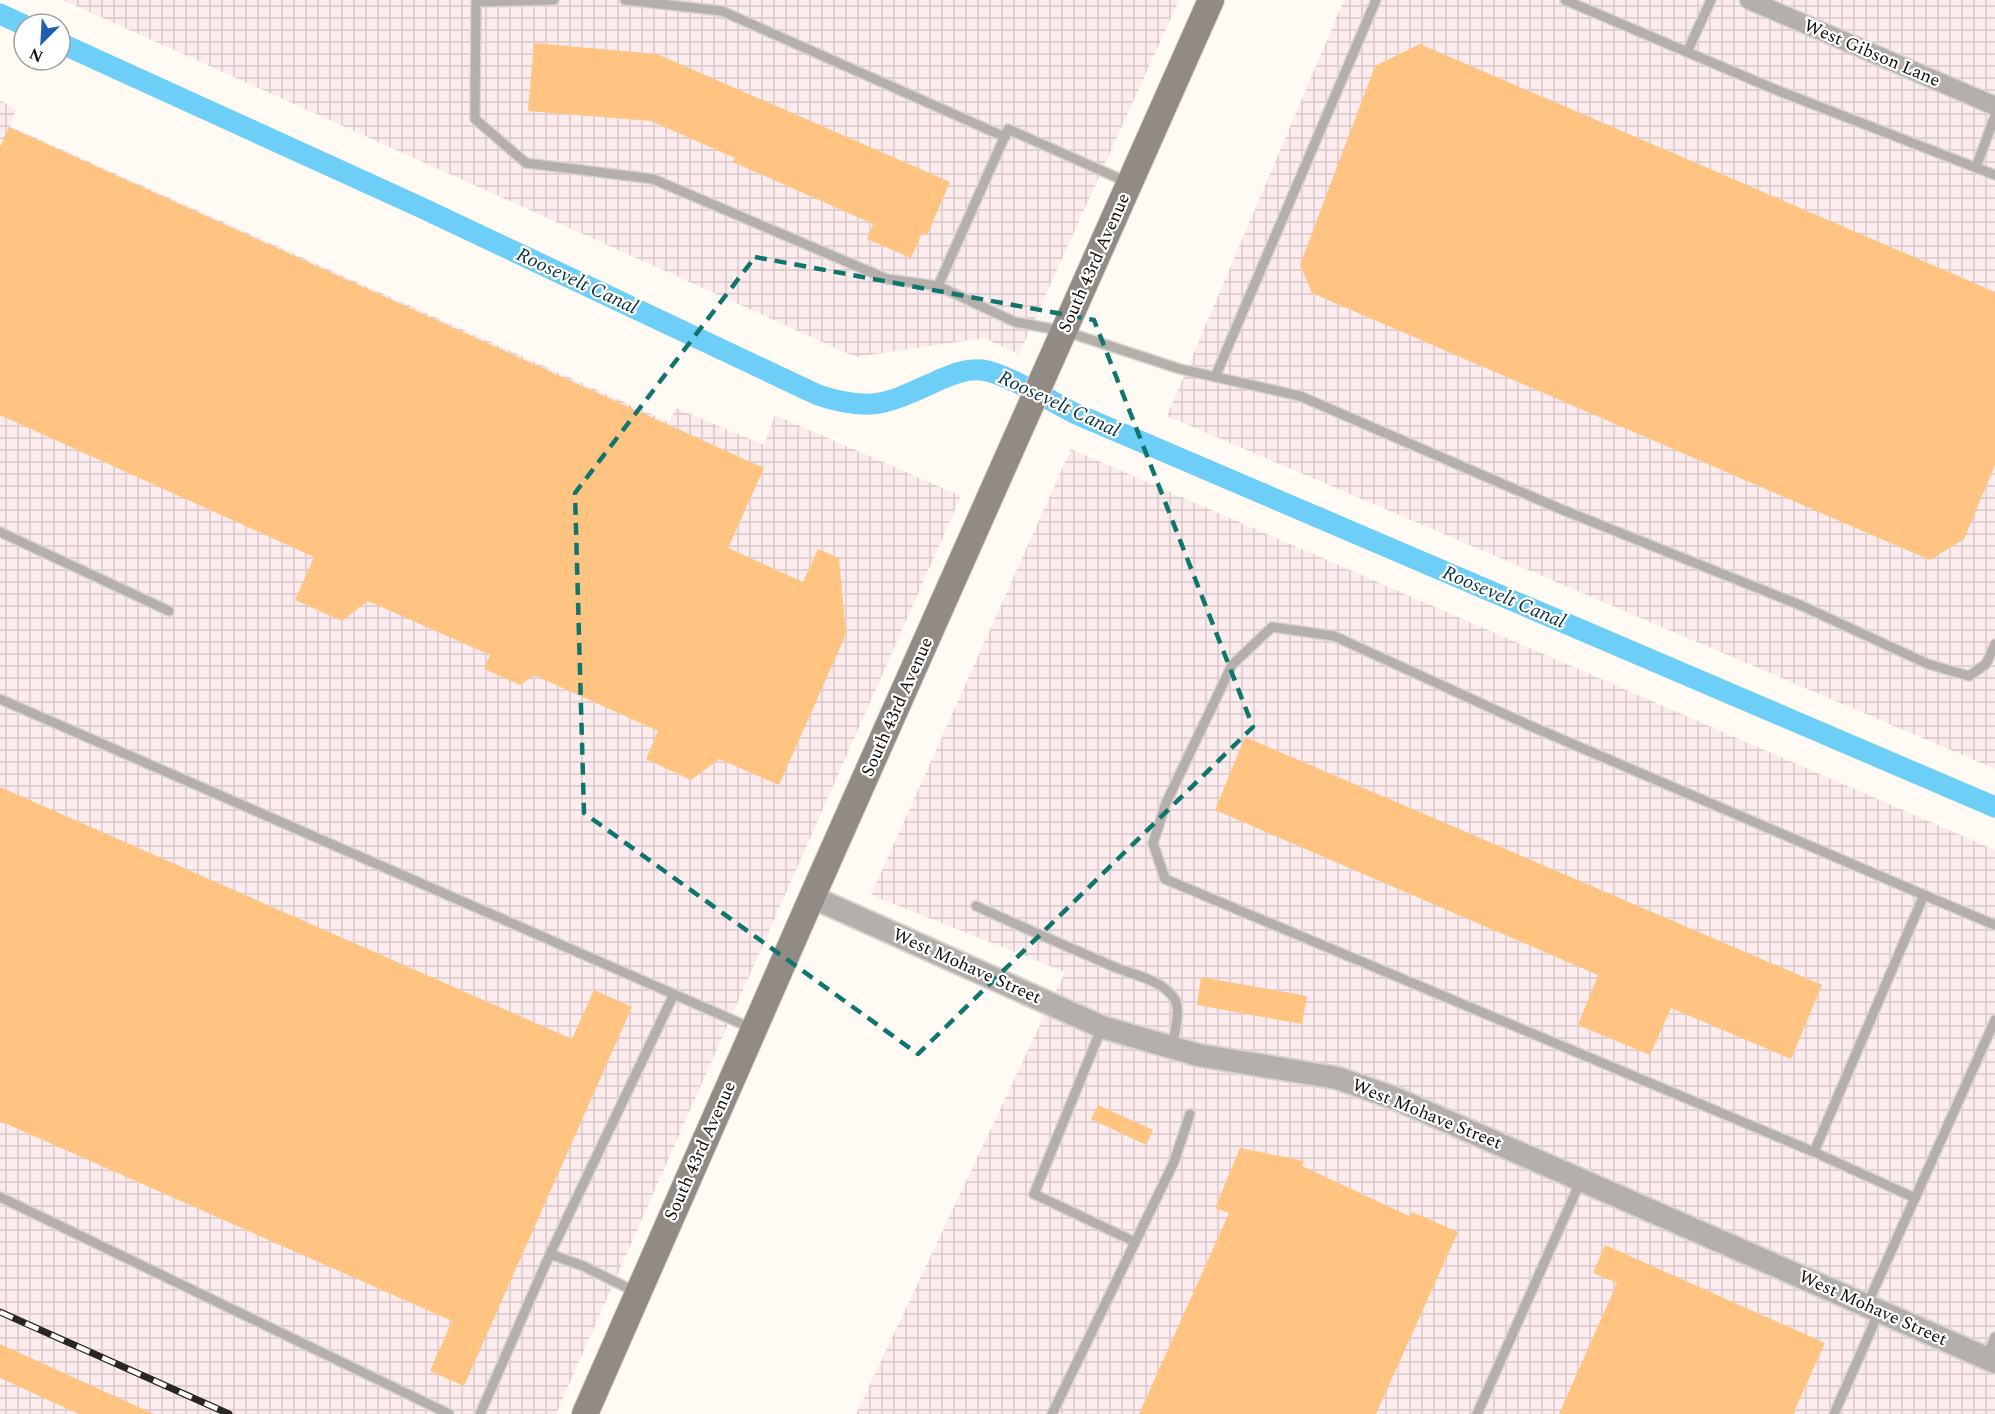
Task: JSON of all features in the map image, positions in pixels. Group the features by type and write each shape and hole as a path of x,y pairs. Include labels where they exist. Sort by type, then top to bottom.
{"main road":[{"name":"South 43rd Avenue","path":"585,1414 1211,0"}],"street":[{"name":"West Gibson Lane","path":"1749,0 1995,106"},
{"name":"West Mohave Street","path":"812,897 1102,1027 1198,1055 1337,1078 1394,1098 1991,1360"}],"lane":[{"path":"554,0 476,2 476,119 526,163 653,179 887,279 938,286 1015,322 1064,331 1180,369 1299,396 1558,508 1800,605 1928,664 1969,676 1986,664 1995,644"},
{"path":"625,0 722,11 1005,137"},
{"path":"1215,377 1376,0"},
{"path":"1565,0 1774,89 1995,175"},
{"path":"1687,52 1711,0"},
{"path":"1976,167 1995,116"},
{"path":"938,286 1008,129 1130,183"},
{"path":"0,532 169,610"},
{"path":"1915,1198 1814,1152 1165,879 1152,843 1166,803 1232,665 1272,627 1334,636 1526,724 1995,925"},
{"path":"0,699 754,1029"},
{"path":"1814,1152 1924,895"},
{"path":"976,906 1118,969 1149,980 1165,989 1174,998 1178,1008 1172,1047"},
{"path":"480,1414 550,1254 674,994"},
{"path":"1834,1414 1915,1198 1995,1020"},
{"path":"1102,1027 1034,1194 1135,1242"},
{"path":"1052,1414 1174,1162 1190,1114"},
{"path":"1478,1414 1581,1180"},
{"path":"0,1197 450,1414"},
{"path":"550,1254 583,1266 638,1293"},
{"path":"1991,1360 1995,1337"}],"highlighted area":[{"path":"755,257 1094,320 1253,727 918,1054 584,813 575,493"}],"shaded area":[{"path":"63,0 1179,0 1019,354 984,338 856,357"},
{"path":"1344,0 1995,0 1995,769 1167,416"},
{"path":"0,100 16,110 10,126 669,422 676,408 764,445 775,415 961,496 556,1414 0,1414"},
{"path":"1071,449 1995,850 1995,1414 856,1414 1065,972 871,895"}],"building":[{"path":"534,43 657,54 950,182 927,235 922,233 911,258 867,239 873,224 733,162 735,158 651,121 528,111"},
{"path":"1420,44 1995,292 1995,465 1964,539 1930,560 1312,293 1300,265 1375,66"},
{"path":"9,127 764,468 728,548 803,582 818,549 839,558 846,634 779,785 719,759 691,780 646,759 658,731 534,675 520,685 484,669 490,655 368,601 342,621 295,600 314,557 0,415 0,147"},
{"path":"1245,737 1822,985 1791,1059 1671,1008 1650,1055 1578,1025 1598,975 1215,810"},
{"path":"0,787 572,1039 594,990 632,1007 464,1386 430,1371 452,1321 0,1121"},
{"path":"1201,977 1307,996 1302,1024 1197,1005"},
{"path":"1098,1105 1153,1130 1146,1145 1091,1119"},
{"path":"1240,1148 1304,1161 1302,1166 1409,1216 1412,1212 1458,1232 1376,1414 1139,1414 1229,1213 1215,1208"},
{"path":"1605,1245 1825,1343 1793,1414 1559,1414 1617,1283 1593,1273"},
{"path":"0,1344 154,1414 79,1414 0,1378"}],"waterway":[{"name":"Roosevelt Canal","path":"0,14 12,20"},
{"name":"Roosevelt Canal","path":"72,48 420,207 818,395 852,404 879,403 905,395 959,372 970,370 992,372 1074,413 1995,807"}],"railway":[{"path":"0,1312 229,1414"}]}
